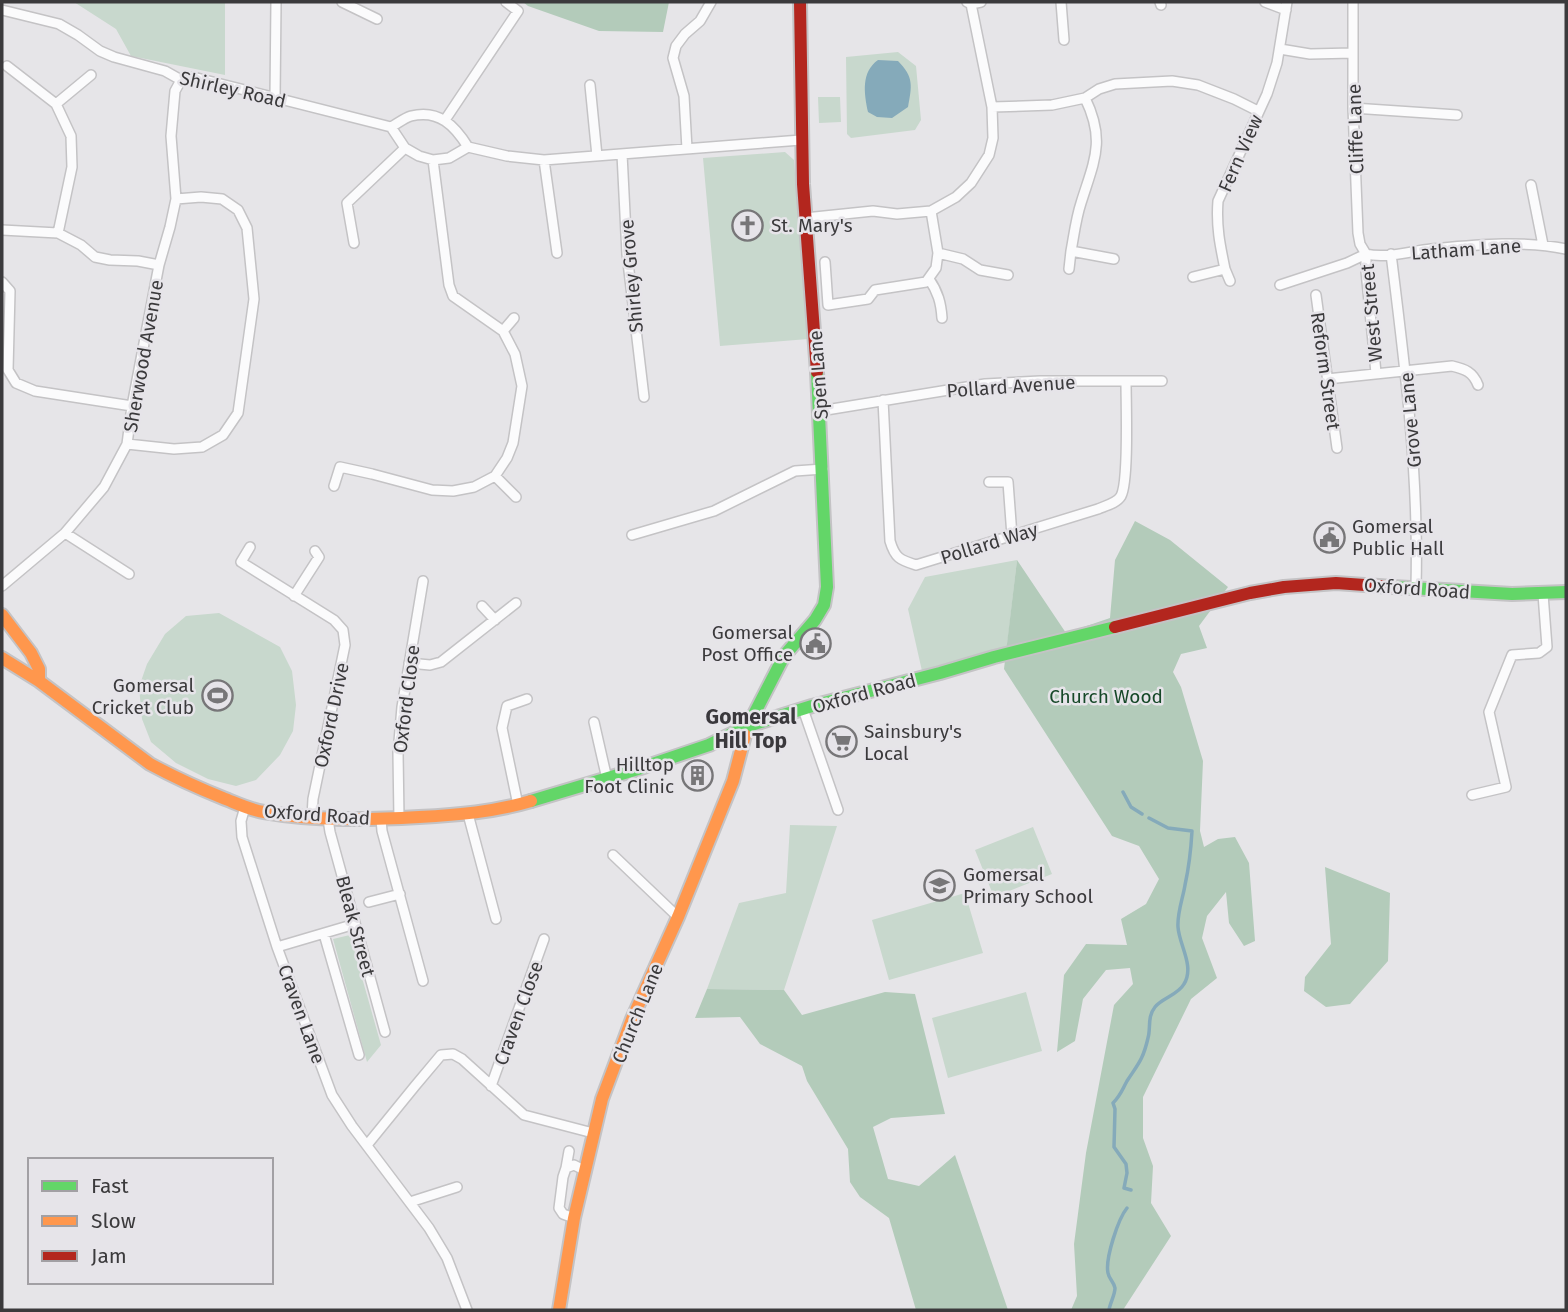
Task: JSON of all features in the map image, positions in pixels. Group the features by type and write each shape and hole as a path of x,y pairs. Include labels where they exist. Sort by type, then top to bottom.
{"main road":[{"name":"Spen Lane","path":"748,726 784,656 815,620 824,605 827,587 820,411 801,140 800,2"},
{"name":"Oxford Road","path":"2,658 39,681 150,764 245,807 263,812 328,819 399,819 468,814 518,805 709,745 748,726 803,709 994,657 1284,586 1336,583 1461,592 1566,592"},
{"path":"2,615 40,669 39,681"},
{"name":"Church Lane","path":"559,1310 574,1218 602,1099 632,1019 678,917 733,781 748,726"}],"street":[{"path":"275,99 276,2"},
{"path":"341,2 377,19"},
{"path":"445,120 518,11 506,2"},
{"path":"687,149 684,96 673,58 685,34 700,20 711,2"},
{"path":"805,218 873,211 897,214 931,211 956,197 971,183 989,155 993,138 992,107 969,3 981,2"},
{"path":"1061,2 1064,40"},
{"path":"1265,2 1286,6"},
{"name":"Cliffe Lane","path":"1353,2 1353,108 1358,233 1366,254"},
{"name":"Fern View","path":"1230,281 1218,237 1216,220 1219,201 1267,94 1280,49 1286,6"},
{"name":"Shirley Road","path":"2,10 59,24 104,53 165,71 181,80 193,78 391,127"},
{"path":"1280,49 1310,54 1353,53"},
{"path":"7,66 55,104 71,136 72,167 58,233"},
{"path":"55,104 91,75"},
{"name":"Sherwood Avenue","path":"2,586 65,534 104,487 127,444 159,265 176,199 171,136 175,91 181,80"},
{"path":"992,107 1052,105 1085,98 1099,89 1115,84 1184,82 1215,91 1258,111"},
{"path":"590,85 597,156"},
{"path":"1069,269 1081,204 1094,168 1097,149 1094,122 1085,98"},
{"path":"1353,108 1457,115"},
{"path":"468,147 459,133 445,120 428,115 410,116 391,127 405,148 433,160 449,158 468,147 507,156 544,160 801,140"},
{"path":"354,243 346,202 405,148"},
{"name":"Shirley Grove","path":"622,154 627,254 643,397"},
{"path":"334,486 340,467 432,490 453,491 474,487 495,476 513,443 522,386 515,354 503,331 453,296 449,285 433,160"},
{"path":"544,160 557,253"},
{"path":"1531,185 1543,245"},
{"path":"127,444 174,449 202,447 223,435 238,413 254,299 247,228 238,210 222,199 176,199"},
{"path":"825,262 828,304 868,299 875,290 926,282 936,268 937,253 931,211"},
{"path":"2,230 58,233 81,245 95,257 159,265"},
{"name":"Latham Lane","path":"1366,254 1373,256 1503,244 1566,248"},
{"path":"1071,251 1114,259"},
{"path":"937,253 963,259 981,270 1008,275"},
{"path":"1280,285 1366,254"},
{"name":"West Street","path":"1366,254 1376,373"},
{"name":"Grove Lane","path":"1391,254 1416,495 1416,587"},
{"path":"1193,277 1225,268"},
{"path":"929,279 938,293 942,318"},
{"path":"2,282 10,291 8,370 16,383 35,391 132,406"},
{"name":"Reform Street","path":"1316,295 1337,448"},
{"path":"503,331 514,317"},
{"path":"1327,379 1452,366 1465,369 1475,377 1478,385"},
{"name":"Pollard Avenue","path":"820,411 985,384 1162,381"},
{"name":"Pollard Way","path":"883,400 890,541 893,552 901,560 916,565 1098,509 1118,500 1123,494 1125,474 1126,382"},
{"path":"632,535 714,511 794,471 823,469"},
{"path":"495,476 516,497"},
{"path":"989,482 1008,482 1012,536"},
{"path":"65,534 129,574"},
{"name":"Oxford Drive","path":"250,547 242,562 334,620 343,630 345,645 313,799 312,817"},
{"path":"293,596 320,555"},
{"name":"Oxford Close","path":"399,819 398,745 423,581"},
{"path":"1472,795 1506,787 1489,712 1512,655 1539,653 1547,647 1543,594"},
{"path":"409,663 430,665 441,662 516,603"},
{"path":"482,606 495,620"},
{"path":"518,805 502,728 507,706 527,699"},
{"path":"803,709 838,810"},
{"path":"594,722 607,779"},
{"name":"Craven Lane","path":"245,807 241,821 242,837 277,947 332,1095 429,1228 447,1258 467,1310"},
{"path":"468,814 496,919"},
{"name":"Bleak Street","path":"328,819 385,1032"},
{"path":"381,819 416,972 424,981"},
{"path":"613,855 678,917"},
{"path":"369,902 400,894"},
{"path":"277,947 355,924"},
{"path":"324,934 359,1055"},
{"name":"Craven Close","path":"491,1086 544,939"},
{"path":"367,1145 441,1055 453,1054 524,1115 593,1133"},
{"path":"569,1152 559,1208 563,1214 574,1218"},
{"path":"566,1168 574,1165 584,1170"},
{"path":"410,1202 457,1187"}],"green space":[{"path":"74,2 225,2 225,75 131,56 116,29"},
{"path":"523,2 669,2 663,32 599,31"},
{"path":"898,52 916,66 921,120 915,130 851,138 847,134 846,57"},
{"path":"818,97 840,97 841,122 819,123"},
{"path":"785,152 794,160 808,339 720,346 703,158"},
{"name":"Church Wood","path":"1135,521 1170,540 1228,587 1199,626 1207,648 1181,654 1173,672 1181,687 1203,761 1200,831 1204,847 1218,839 1235,837 1249,863 1255,941 1244,946 1229,923 1226,892 1207,916 1202,938 1217,978 1191,999 1143,1097 1143,1138 1153,1166 1151,1203 1171,1236 1123,1310 1071,1310 1077,1296 1074,1244 1086,1153 1114,1005 1133,984 1130,968 1106,970 1083,999 1075,1041 1057,1052 1064,975 1086,944 1127,945 1121,919 1146,904 1159,879 1139,846 1112,836 1004,669 1017,560 1066,633 1110,618 1115,560"},
{"path":"1017,560 1007,646 922,671 908,609 925,577"},
{"name":"Gomersal Cricket Club","path":"219,613 280,647 292,671 296,705 293,731 280,755 256,780 236,786 208,779 176,763 151,742 142,719 139,687 147,664 165,634 186,616"},
{"path":"790,825 837,826 784,990 707,989 739,903 786,893"},
{"path":"1033,827 1052,874 994,897 975,850"},
{"path":"1325,867 1390,893 1388,961 1350,1004 1326,1007 1304,991 1305,977 1331,944"},
{"path":"965,893 983,953 889,980 872,920"},
{"path":"350,935 381,1045 367,1062 333,939"},
{"path":"707,989 784,990 802,1015 885,992 915,994 945,1114 891,1118 873,1127 888,1179 919,1186 955,1155 1008,1310 916,1310 889,1218 860,1197 850,1182 848,1149 807,1081 802,1066 760,1044 740,1017 695,1018"},
{"path":"1026,992 1042,1051 948,1078 932,1018"}],"water":[{"path":"878,60 898,61 911,82 908,107 892,118 877,117 868,112 866,77"}],"waterway":[{"path":"1123,792 1131,807 1142,814"},
{"path":"1131,1190 1124,1188 1126,1164 1114,1147 1113,1103 1142,1057 1153,1011 1158,1004 1181,988 1188,970 1178,922 1189,865 1192,831 1168,828 1149,818"},
{"path":"1109,1310 1115,1288 1108,1273 1108,1258 1116,1230 1127,1208"}],"traffic: fast":[{"path":"745,735 784,656 815,620 824,605 827,587 817,372"},
{"path":"1393,587 1512,594 1566,592"},
{"path":"531,801 709,745 748,726 812,706 1115,627"}],"traffic: slow":[{"path":"2,615 31,653 39,669 39,681"},
{"path":"2,658 39,681 150,764 254,810 303,817 380,819 476,812 531,801"},
{"path":"559,1310 574,1218 602,1099 632,1019 678,917 733,781 745,735"}],"traffic: jam":[{"path":"800,2 803,184 817,372"},
{"path":"1115,627 1284,587 1336,583 1393,587"}],"place":[{"name":"St. Mary's","path":"748,225"},
{"name":"Gomersal Public Hall","path":"1329,537"},
{"name":"Gomersal Post Office","path":"816,643"},
{"name":"Gomersal Cricket Club","path":"217,696"},
{"name":"Sainsbury's Local","path":"841,742"},
{"name":"Hilltop Foot Clinic","path":"697,775"},
{"name":"Gomersal Primary School","path":"940,885"}],"district":[{"name":"Gomersal Hill Top","path":"751,729"}]}
